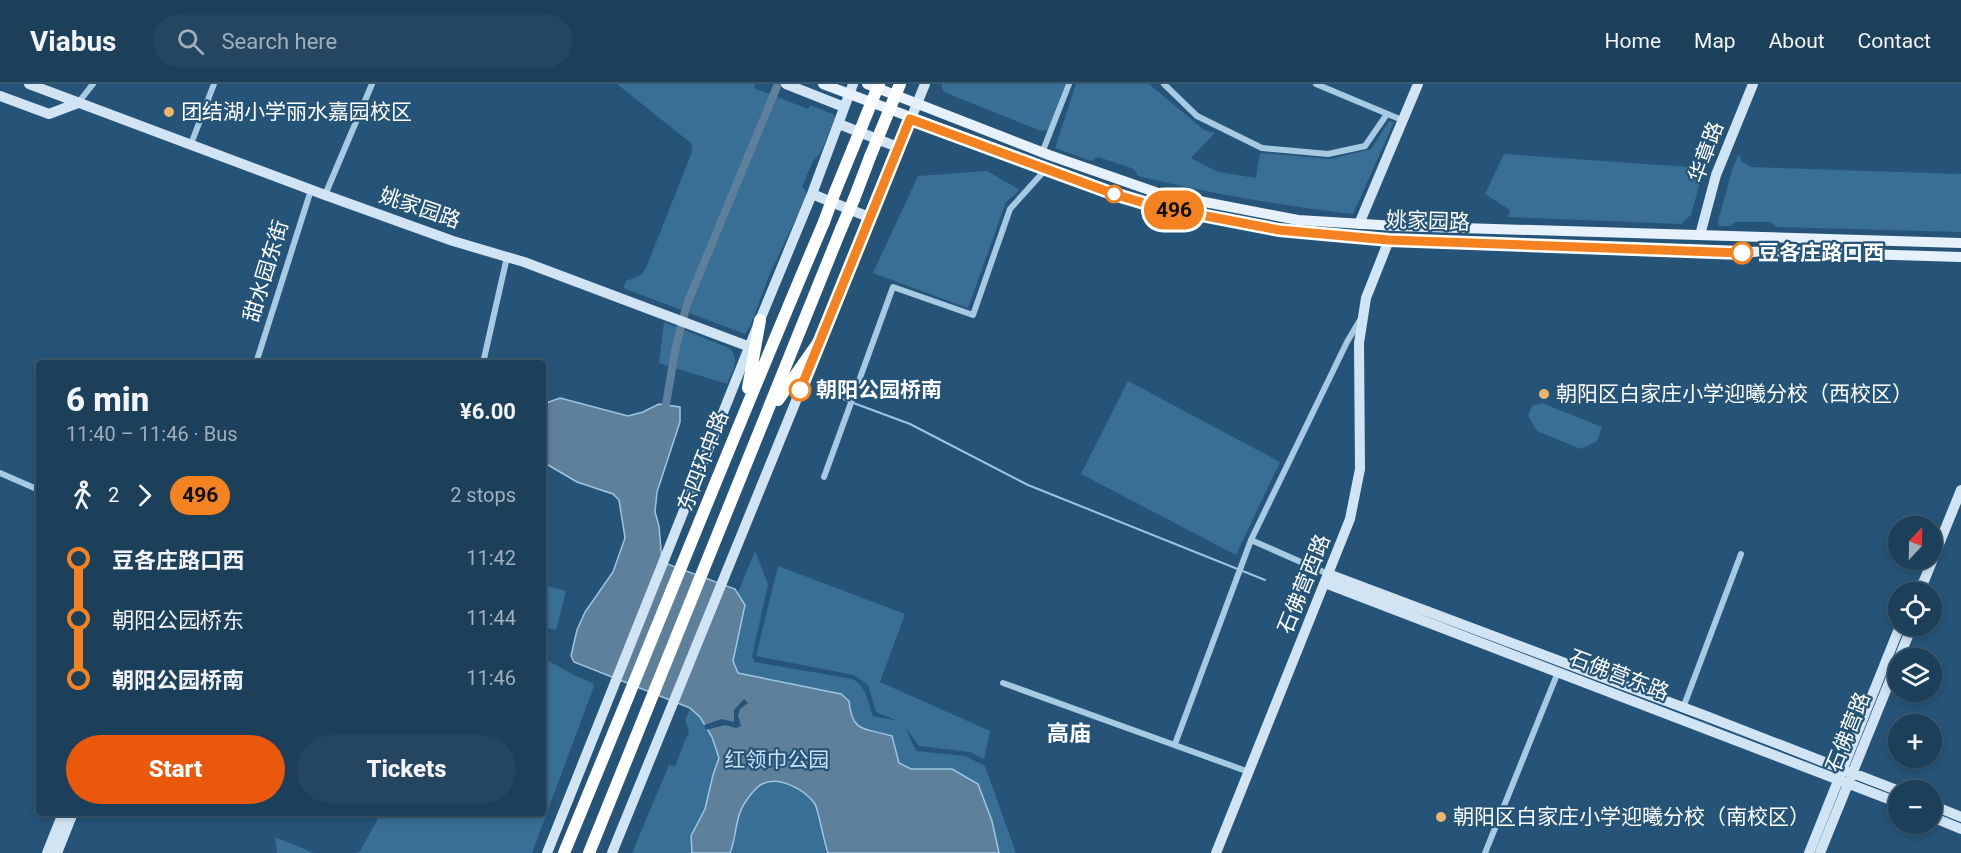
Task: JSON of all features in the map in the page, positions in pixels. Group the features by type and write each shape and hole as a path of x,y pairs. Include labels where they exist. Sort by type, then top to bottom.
{"highway":[{"name":"东四环中路","path":"564,853 879,84"},
{"name":"东四环中路","path":"589,853 900,84"},
{"path":"744,409 760,320"},
{"path":"765,418 818,343"}],"main road":[{"name":"姚家园路","path":"823,84 851,89 910,119 1114,194 1209,217 1279,230 1393,240 1741,253 1764,251 1961,257"},
{"name":"姚家园路","path":"867,84 1042,153 1158,193 1298,220 1700,236 1961,243"}],"street":[{"name":"姚家园路","path":"29,84 453,242 507,257 750,347"},
{"path":"0,96 49,114 78,103 93,84"},
{"path":"191,144 214,84"},
{"path":"325,195 372,84"},
{"path":"786,84 844,107"},
{"path":"612,853 925,84"},
{"path":"1042,153 1069,84"},
{"path":"1164,84 1197,116 1262,148 1328,154 1365,146 1387,114"},
{"path":"1316,84 1402,120"},
{"path":"1359,224 1418,84"},
{"name":"华章路","path":"1700,236 1716,175 1753,84"},
{"name":"东四环中路","path":"547,853 812,194 851,89"},
{"path":"838,124 900,148"},
{"path":"824,477 893,287 973,315 1010,210 1046,170"},
{"name":"甜水园东街","path":"257,360 311,190"},
{"path":"812,194 871,218"},
{"name":"石佛营西路","path":"1216,853 1350,519 1360,469 1359,343 1363,315 1366,298 1393,240"},
{"path":"484,360 507,257"},
{"path":"1175,744 1251,540 1347,342 1363,315"},
{"path":"0,473 36,489"},
{"path":"1924,581 1961,490"},
{"path":"1251,540 1327,579"},
{"path":"1683,708 1741,554"},
{"name":"石佛营东路","path":"1327,579 1558,672 1846,776 1888,788"},
{"name":"石佛营东路","path":"1327,579 1683,708 1846,776 1888,797"},
{"name":"石佛营路","path":"1820,853 1896,636"},
{"name":"石佛营路","path":"1809,853 1846,776 1908,636"},
{"path":"1485,853 1558,672"},
{"path":"1003,682 1249,772"},
{"path":"1942,808 1959,814"},
{"path":"47,853 62,816"},
{"path":"57,853 72,816"},
{"path":"1942,821 1961,828"}],"green space":[{"path":"617,84 755,84 754,88 808,109 810,105 833,114 835,117 821,152 813,161 802,187 806,191 805,199 745,334 623,288 626,281 641,275 646,268 692,152 692,144"},
{"path":"942,84 1065,84 1048,130 1041,131 944,92"},
{"path":"1076,84 1149,84 1204,130 1215,133 1191,158 1218,172 1256,178 1260,153 1330,159 1371,149 1389,121 1394,122 1353,214 1326,211 1218,193 1138,176 1134,169 1098,157 1091,161 1055,148"},
{"path":"1504,154 1704,168 1691,215 1681,224 1508,217 1510,210 1485,194"},
{"path":"1739,154 1742,162 1751,167 1961,174 1961,232 1777,227 1770,222 1735,222 1730,226 1719,226 1718,221 1733,167"},
{"path":"987,171 1020,190 1006,202 968,308 873,273 918,176"},
{"path":"664,322 729,348 733,352 735,361 727,384 659,363"},
{"path":"1128,381 1280,462 1236,555 1081,474"},
{"path":"1542,403 1602,427 1597,441 1581,449 1537,431 1528,416 1532,406"},
{"name":"红领巾公园","path":"755,551 768,584 752,657 755,662 852,679 863,690 873,716 898,721 876,712 868,685 854,675 756,656 778,566 905,614 880,682 990,731 984,759 970,752 919,746 905,727 916,751 965,756 985,766 1016,853 632,853 669,765 675,766 689,731 685,720"},
{"path":"546,586 566,591 556,630 546,628"},
{"path":"546,660 593,683 594,686 546,815"},
{"path":"379,816 546,816 532,853 356,853 360,851"},
{"path":"275,837 314,853 277,853"}],"shaded area":[{"path":"560,398 628,416 659,404 680,407 680,422 657,492 655,512 659,526 662,562 735,589 745,605 733,661 738,673 841,694 849,701 854,720 858,725 892,736 899,763 911,769 952,769 978,784 992,821 999,853 828,853 815,804 798,789 776,781 762,784 745,802 739,816 730,853 692,853 691,836 705,809 719,758 712,737 700,717 690,708 574,662 571,656 577,630 585,612 613,572 625,538 619,500 613,494 577,482 546,464 546,403"}],"pier":[{"path":"744,699 748,703 740,709 738,715 741,726 736,728 725,725 706,730 704,725 722,719 734,722 734,710"}],"waterway":[{"path":"666,404 676,346 687,304 778,84"},
{"path":"840,398 910,424 1028,485 1265,580"}],"bus line":[{"name":"496","path":"800,390 910,119 1114,194 1154,206 1279,230 1389,240 1742,253"}],"place":[{"name":"团结湖小学丽水嘉园校区","path":"169,112"},
{"name":"豆各庄路口西","path":"1742,253"},
{"name":"朝阳公园桥南","path":"800,390"},
{"name":"朝阳区白家庄小学迎曦分校（西校区）","path":"1544,394"},
{"name":"朝阳区白家庄小学迎曦分校（南校区）","path":"1441,817"}],"district":[{"name":"高庙","path":"1069,733"}]}
